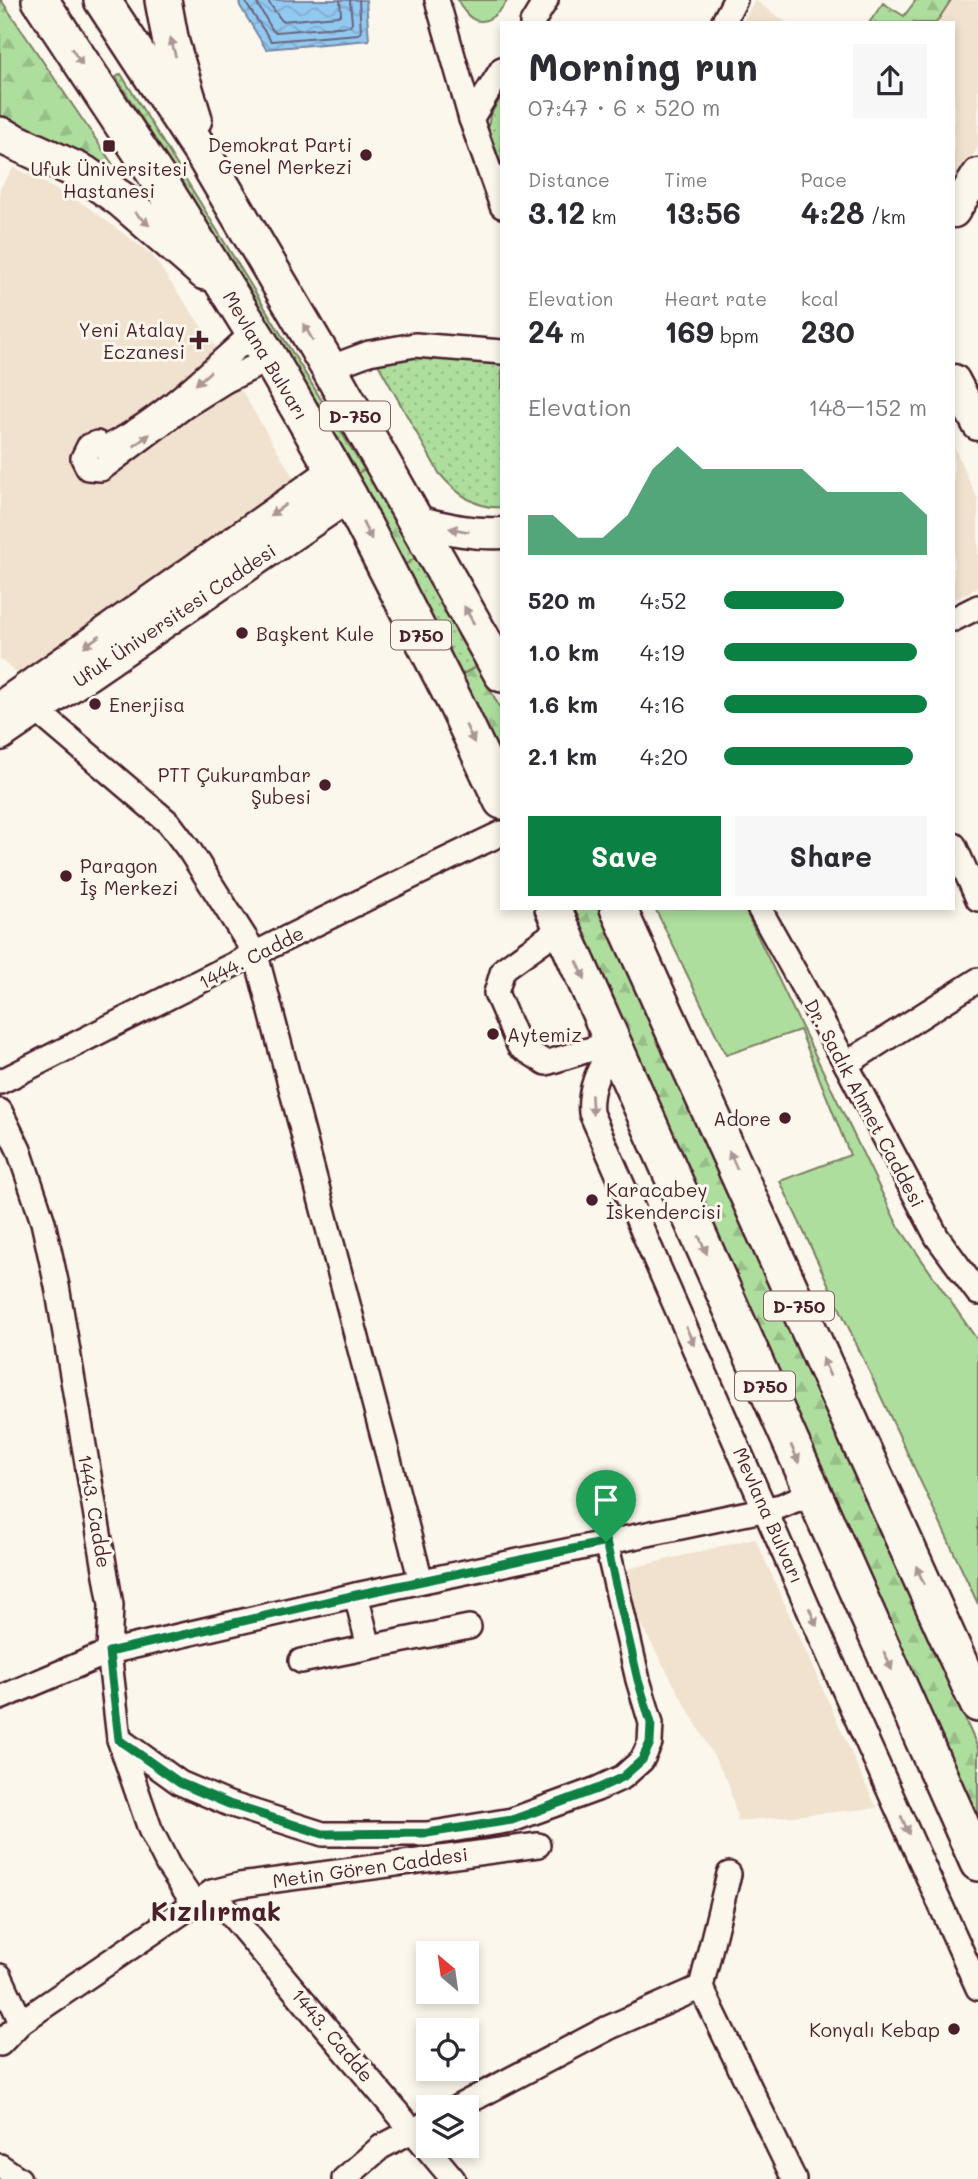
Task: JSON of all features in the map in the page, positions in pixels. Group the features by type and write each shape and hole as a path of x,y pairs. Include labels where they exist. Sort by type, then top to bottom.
{"highway":[{"name":"Mevlana Bulvarı","path":"40,0 161,183 262,345 342,483 455,702 500,798"},
{"name":"D-750","path":"102,0 206,159 329,368 364,433 500,661"},
{"path":"163,0 171,43 206,159"},
{"path":"0,135 85,174 122,200 224,287"},
{"name":"D-750","path":"619,910 978,1704"},
{"name":"D750","path":"558,918 978,1863"}],"main road":[{"path":"955,210 978,174"},
{"path":"955,382 977,422"},
{"name":"Ufuk Üniversitesi Caddesi","path":"0,735 13,698 342,483"},
{"path":"416,521 479,534 500,534"}],"street":[{"path":"438,0 471,119 500,200"},
{"path":"533,21 546,0"},
{"path":"724,21 735,0"},
{"path":"471,119 500,72"},
{"path":"262,345 225,381 185,406 101,469 88,468 83,458 89,446 97,443 105,448 119,442 188,390 262,345"},
{"path":"329,368 369,353 415,345 500,352"},
{"path":"955,618 978,607"},
{"path":"13,698 169,823 190,850 256,955 421,1581"},
{"name":"1444. Cadde","path":"0,1082 256,955 364,898 500,834"},
{"path":"955,847 978,899"},
{"name":"Dr. Sadık Ahmet Caddesi","path":"760,910 846,1064 937,1237 978,1293"},
{"path":"558,918 502,973 496,993 519,1046 546,1063 614,1042"},
{"path":"846,1064 978,980"},
{"name":"Mevlana Bulvarı","path":"614,1042 595,1078 590,1101 591,1113 978,1987"},
{"name":"1443. Cadde","path":"0,1111 23,1162 43,1222 57,1286 111,1605 109,1652 119,1740 150,1829 168,1865 203,1898 416,2121"},
{"path":"0,1698 109,1652 356,1595 781,1506 812,1493"},
{"path":"119,1740 180,1783 229,1804 323,1834 427,1833 500,1822 597,1789 623,1777 642,1760 650,1743 651,1723 638,1680 606,1542"},
{"path":"356,1595 369,1647"},
{"path":"301,1661 469,1627"},
{"name":"Metin Gören Caddesi","path":"0,2044 21,2022 203,1898 240,1885 538,1845"},
{"path":"729,1874 701,1987 794,2179"},
{"path":"0,1976 21,2022"},
{"path":"479,2096 608,2028 701,1987"},
{"path":"344,2179 381,2147 416,2129"},
{"name":"1443. Cadde","path":"440,2158 453,2179"},
{"path":"0,2166 19,2179"}],"shaded area":[{"path":"755,0 784,21 743,21"},
{"path":"951,0 978,0 978,147 955,182 955,21 937,21"},
{"path":"14,167 85,205 151,254 213,343 295,480 20,675 0,659 0,188"},
{"path":"955,449 978,500 978,588 955,600"},
{"path":"755,1538 877,1808 738,1821 728,1782 623,1592 620,1571"}],"green space":[{"path":"1,0 131,191 0,120"},
{"path":"458,0 508,0 495,15 481,21 469,16"},
{"path":"916,0 951,0 937,21 870,21 883,3 904,16"},
{"path":"121,74 407,539 478,666 461,675 384,526 242,280 116,77"},
{"path":"500,99 500,164 488,129 490,115"},
{"path":"400,356 500,359 500,507 475,503 452,487 439,473 378,364 380,360"},
{"path":"365,469 417,557 404,565 355,475"},
{"path":"478,666 500,708 500,757 461,675"},
{"path":"572,910 602,910 978,1748 978,1821"},
{"path":"656,910 745,910 897,1224 978,1341 978,1604 780,1181 850,1155 800,1030 726,1055"}],"water":[{"path":"239,0 366,0 369,40 266,49"}],"place":[{"name":"Ufuk Üniversitesi Hastanesi","path":"109,146"},
{"name":"Demokrat Parti Genel Merkezi","path":"366,155"},
{"name":"Yeni Atalay Eczanesi","path":"199,340"},
{"name":"Başkent Kule","path":"242,633"},
{"name":"Enerjisa","path":"95,704"},
{"name":"PTT Çukurambar Şubesi","path":"325,785"},
{"name":"Paragon İş Merkezi","path":"66,876"},
{"name":"Aytemiz","path":"493,1034"},
{"name":"Adore","path":"785,1118"},
{"name":"Karacabey İskendercisi","path":"592,1200"},
{"name":"Konyalı Kebap","path":"954,2029"}],"district":[{"name":"Kızılırmak","path":"216,1911"}],"route":[{"path":"606,1542 638,1680 651,1723 650,1743 642,1760 623,1777 597,1789 512,1820 427,1833 323,1834 229,1804 180,1783 119,1740 109,1652 356,1595 606,1542"}]}
